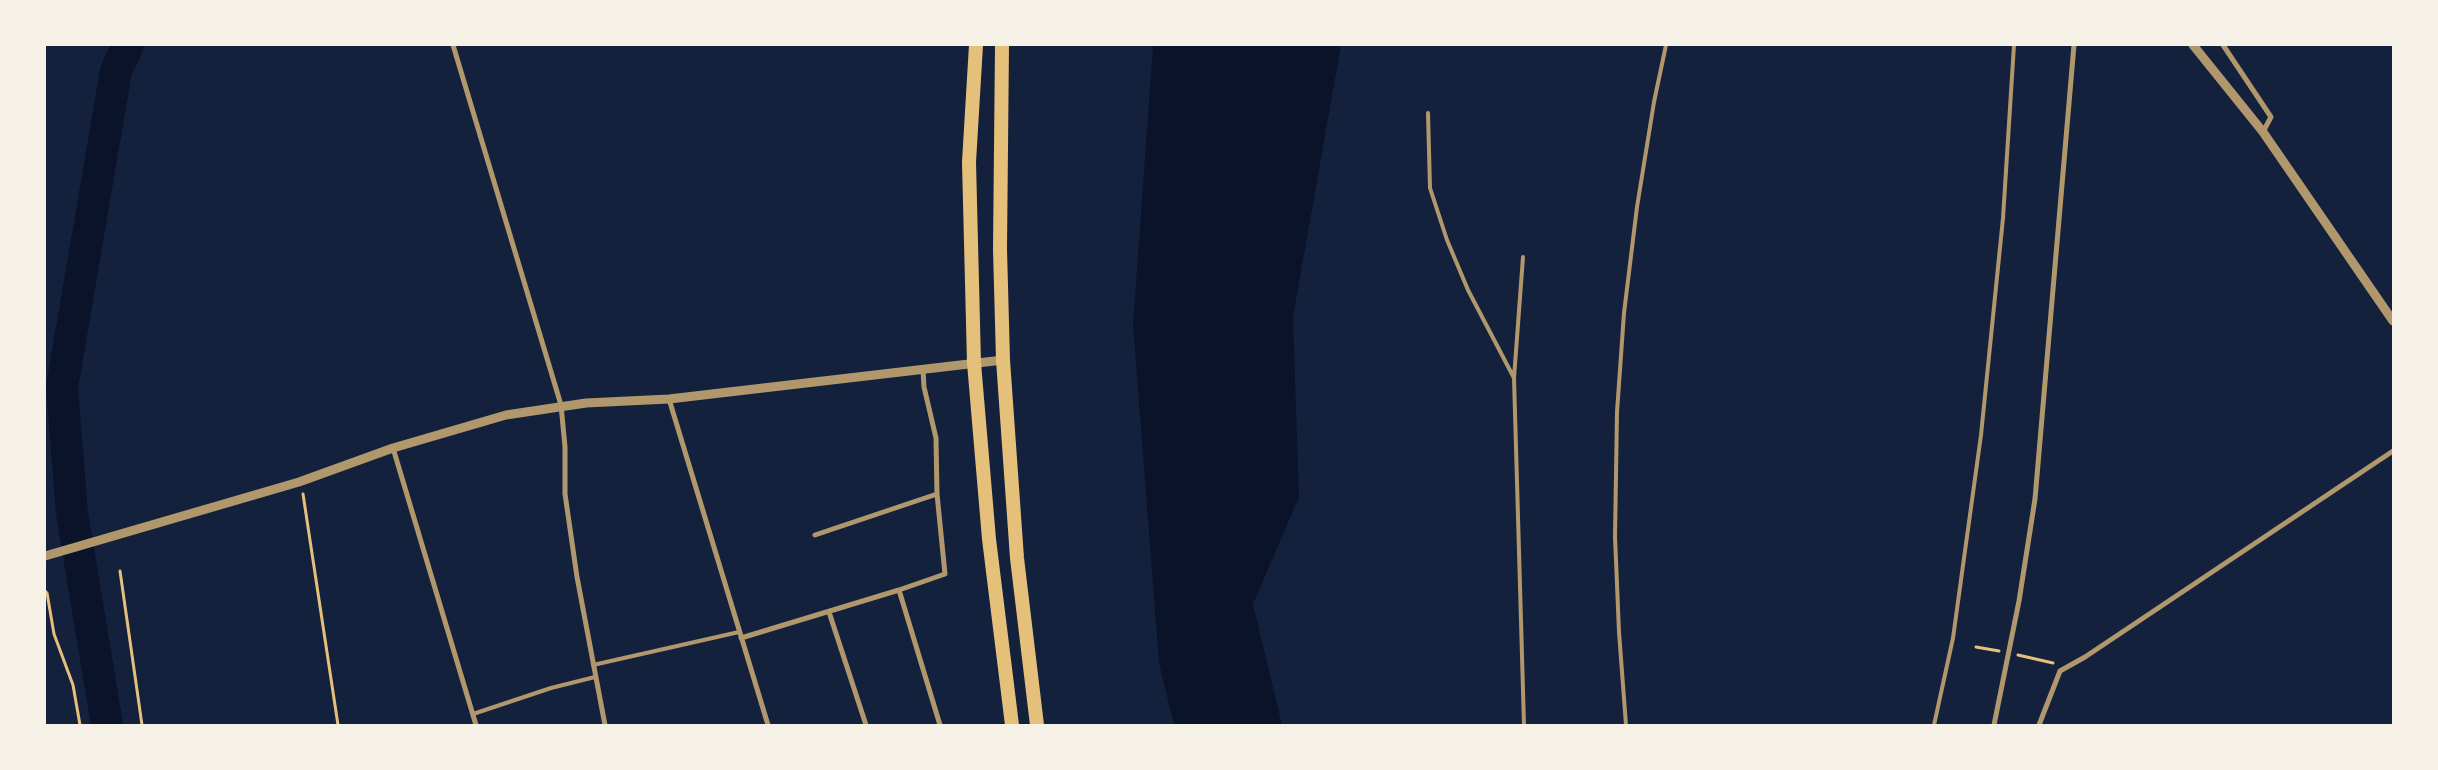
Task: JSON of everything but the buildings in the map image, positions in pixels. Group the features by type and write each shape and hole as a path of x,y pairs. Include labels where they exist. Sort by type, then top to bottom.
{"highway":[{"path":"976,45 969,162 974,363 979,440 989,539 1012,725"},
{"path":"1002,45 1000,249 1003,360 1017,558 1037,725"}],"street":[{"path":"453,45 561,406 565,447 565,494 576,577 605,725"},
{"path":"1994,725 2019,601 2035,499 2074,45"},
{"path":"2193,45 2263,132 2393,321"},
{"path":"2223,45 2271,117 2263,132"},
{"path":"45,556 299,482 393,448 506,415 561,406 669,399 1003,360"},
{"path":"741,638 829,612 945,574 937,494 936,438 922,370"},
{"path":"669,399 768,725"},
{"path":"393,448 476,725"},
{"path":"2040,725 2060,671 2086,657 2393,451"},
{"path":"815,535 937,494"},
{"path":"899,590 940,725"},
{"path":"829,612 866,725"}],"lane":[{"path":"1626,725 1619,632 1615,537 1617,412 1624,313 1637,207 1654,102 1666,45"},
{"path":"1934,725 1953,638 1980,435 2003,218 2014,45"},
{"path":"1428,113 1430,188 1447,240 1468,290 1514,378"},
{"path":"1523,257 1514,378 1524,725"},
{"path":"593,665 739,632"},
{"path":"473,714 550,688 595,677"}],"path":[{"path":"299,482 305,498 338,725"},
{"path":"120,571 142,725"},
{"path":"45,591 54,634 73,685 80,725"},
{"path":"1976,647 2000,651"},
{"path":"2016,654 2059,664 2060,671"}],"water":[{"path":"1153,45 1341,45 1293,317 1299,497 1253,604 1282,725 1174,725 1159,663 1133,324"}],"waterway":[{"path":"107,725 72,513 62,387 116,71 128,45"}]}
